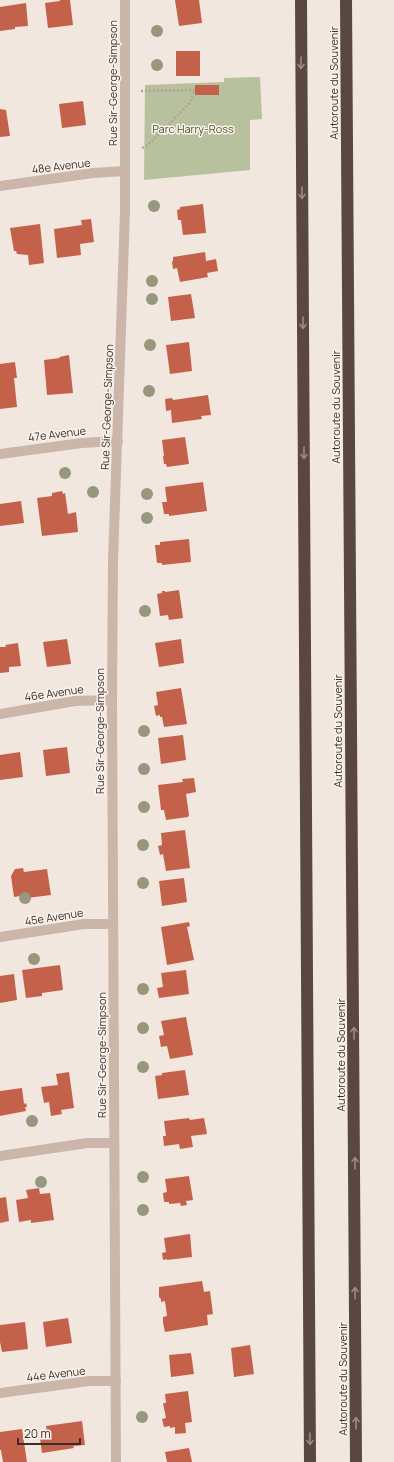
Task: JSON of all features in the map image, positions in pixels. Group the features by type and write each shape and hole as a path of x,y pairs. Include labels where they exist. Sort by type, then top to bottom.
{"highway":[{"path":"301,0 310,1462"},
{"name":"Autoroute du Souvenir","path":"346,0 356,1462"}],"street":[{"name":"Rue Sir-George-Simpson","path":"116,1462 112,700 113,561 125,220 125,0"},
{"name":"48e Avenue","path":"0,186 125,171"},
{"name":"47e Avenue","path":"0,454 82,443 118,441"},
{"name":"46e Avenue","path":"0,714 75,701 112,700"},
{"name":"45e Avenue","path":"0,937 84,924 112,924"},
{"path":"0,1156 87,1143 114,1143"},
{"name":"44e Avenue","path":"0,1393 89,1381 116,1381"}],"path":[{"path":"141,91 194,90 190,103 148,146 142,148"}],"green space":[{"name":"Parc Harry-Ross","path":"260,77 262,119 250,120 250,170 144,180 145,85 224,82 224,78"}],"building":[{"path":"70,0 73,25 48,28 45,3"},
{"path":"175,0 199,0 202,23 179,26"},
{"path":"26,3 28,26 15,27 15,29 0,31 0,7"},
{"path":"176,51 200,51 200,76 176,76"},
{"path":"195,85 219,85 219,95 195,95"},
{"path":"83,101 86,125 62,128 59,104"},
{"path":"0,109 6,110 10,136 0,137"},
{"path":"203,204 206,233 183,235 181,220 178,220 177,210 180,209 180,207"},
{"path":"91,219 94,242 80,244 81,255 57,258 54,229 82,225 81,220"},
{"path":"40,224 44,263 29,265 28,255 17,254 16,251 14,251 10,228"},
{"path":"205,252 206,261 216,259 218,271 207,273 208,277 180,282 177,268 173,269 173,257"},
{"path":"191,294 195,318 171,321 168,297"},
{"path":"189,342 192,371 170,374 166,345"},
{"path":"69,355 73,393 47,395 44,360"},
{"path":"15,362 17,378 14,378 17,407 0,409 0,364"},
{"path":"208,395 211,415 201,416 202,419 172,423 171,410 166,411 165,399 172,398 173,400"},
{"path":"185,437 189,464 167,467 166,464 164,464 162,440"},
{"path":"203,482 207,511 169,516 169,514 164,514 162,502 167,502 165,487"},
{"path":"62,491 63,494 65,493 68,514 76,512 78,532 42,536 37,498 52,496 52,493"},
{"path":"21,501 24,523 0,526 0,504"},
{"path":"189,539 191,562 162,565 162,563 157,563 155,545 160,545 160,542"},
{"path":"179,590 183,618 169,620 168,615 160,616 157,594 162,593 162,591"},
{"path":"67,639 71,664 47,667 43,642"},
{"path":"181,639 184,663 159,667 155,643"},
{"path":"18,643 21,666 9,667 9,672 0,673 0,647 6,647 5,645"},
{"path":"181,688 187,724 164,727 162,717 160,717 160,715 156,716 154,706 158,705 156,692"},
{"path":"183,735 186,760 161,764 158,738"},
{"path":"67,747 70,773 46,776 43,750"},
{"path":"20,752 23,777 0,780 0,755"},
{"path":"194,778 196,792 186,794 188,817 166,820 164,810 161,810 158,785 183,782 182,779"},
{"path":"185,830 190,868 166,871 163,854 160,855 158,846 162,845 161,833"},
{"path":"23,868 24,872 47,869 51,895 27,898 26,895 14,897 11,876 15,869"},
{"path":"184,878 187,902 162,906 159,881"},
{"path":"189,922 190,926 187,927 194,960 167,965 161,927"},
{"path":"60,965 63,990 42,993 42,996 26,998 22,970"},
{"path":"186,970 189,994 159,998 157,988 163,987 161,973"},
{"path":"14,974 17,1000 0,1003 0,976"},
{"path":"186,1017 193,1055 170,1059 167,1046 161,1047 159,1036 164,1035 161,1021"},
{"path":"185,1070 189,1095 158,1099 155,1076 162,1075 162,1073"},
{"path":"69,1072 74,1108 61,1110 62,1114 51,1116 49,1102 44,1103 41,1087 58,1085 56,1074"},
{"path":"22,1088 24,1104 26,1103 27,1107 25,1107 26,1111 0,1116 0,1091"},
{"path":"189,1118 190,1120 204,1118 207,1134 191,1136 193,1147 180,1149 179,1144 164,1146 163,1136 166,1136 164,1121"},
{"path":"189,1176 193,1200 186,1201 187,1205 181,1206 180,1203 169,1204 169,1202 164,1202 163,1193 167,1192 165,1179"},
{"path":"39,1188 40,1194 50,1193 54,1220 31,1223 31,1220 19,1222 16,1200 28,1198 26,1190"},
{"path":"6,1197 9,1221 0,1223 0,1198"},
{"path":"190,1234 192,1257 163,1260 162,1253 166,1252 164,1238"},
{"path":"202,1281 204,1292 210,1291 213,1314 207,1315 208,1325 165,1332 163,1317 167,1316 165,1301 161,1302 159,1297 159,1287"},
{"path":"68,1318 72,1343 46,1347 43,1322"},
{"path":"25,1322 28,1349 2,1352 0,1342 0,1325"},
{"path":"250,1345 254,1374 234,1377 231,1348"},
{"path":"191,1353 194,1374 171,1377 169,1355"},
{"path":"188,1391 192,1422 185,1423 186,1433 175,1434 175,1427 164,1427 162,1419 166,1418 163,1403 166,1403 165,1394"},
{"path":"82,1421 85,1445 73,1446 74,1448 42,1453 40,1438 48,1437 46,1426"},
{"path":"22,1429 27,1462 3,1462 0,1450 0,1432"},
{"path":"189,1448 192,1462 167,1462 165,1452"}]}
